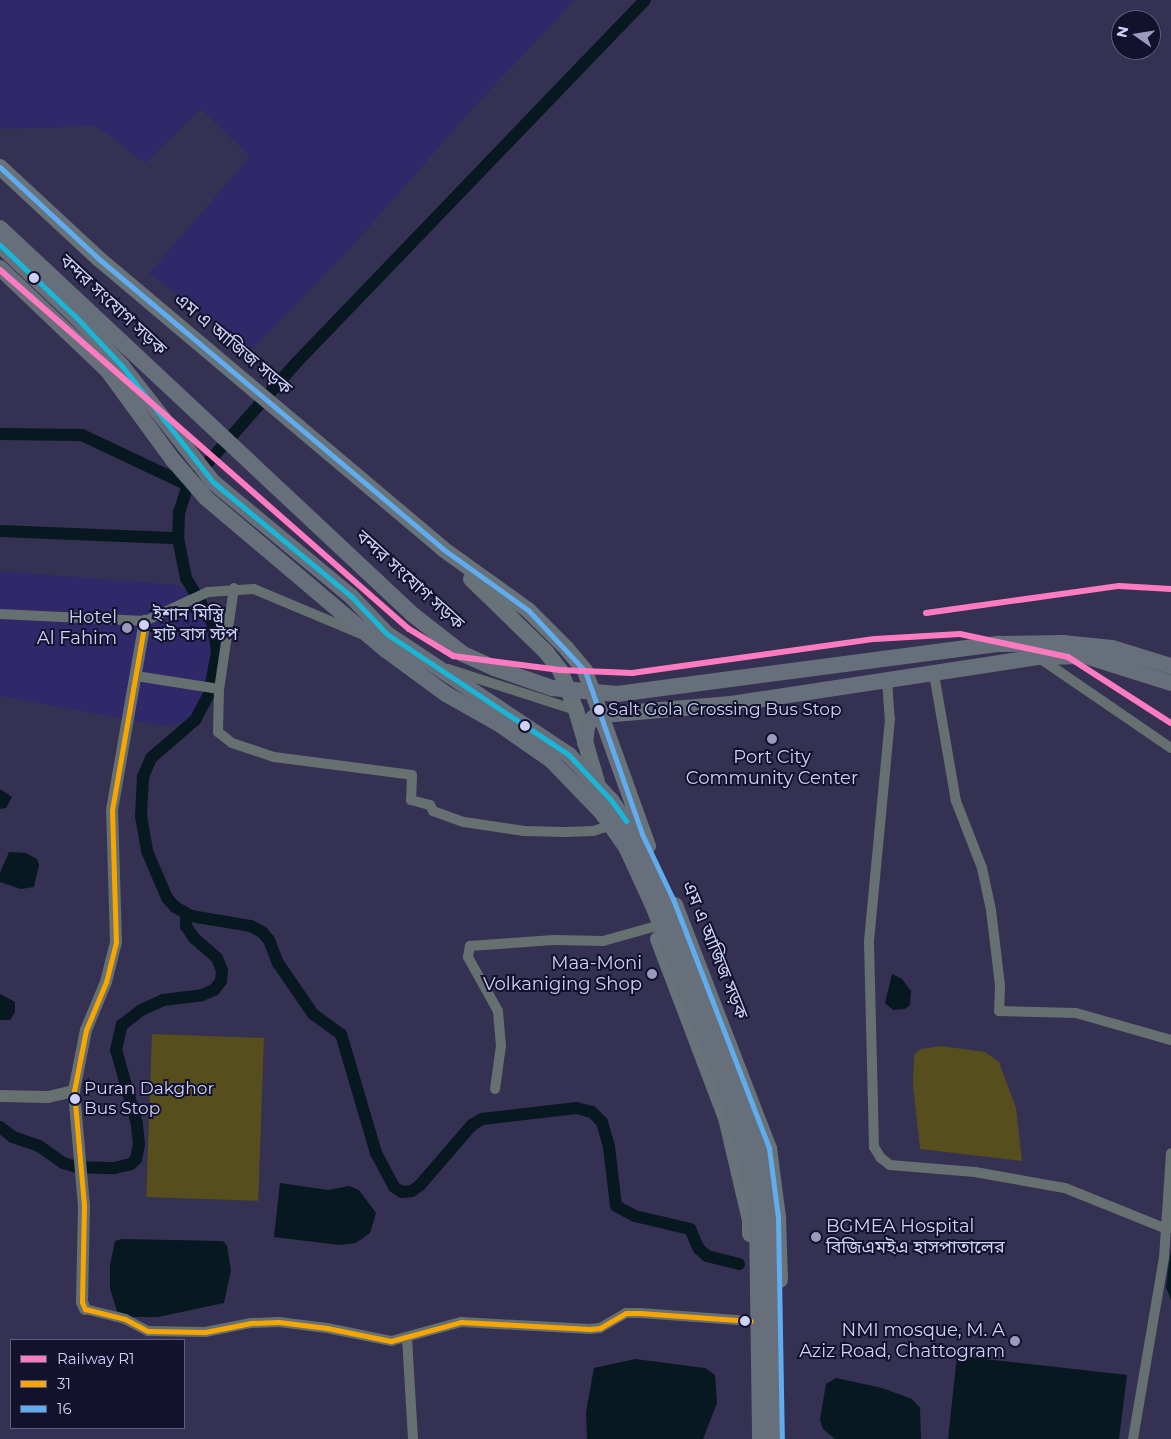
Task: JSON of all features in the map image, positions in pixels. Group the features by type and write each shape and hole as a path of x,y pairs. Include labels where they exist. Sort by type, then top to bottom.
{"highway":[{"name":"বন্দর সংযোগ সড়ক","path":"0,228 412,614 463,654 494,668 552,688 618,694 999,644 1063,642 1112,648 1171,666"},
{"path":"0,245 76,317 122,366 214,482 351,596 387,634 569,755 611,800 639,840 666,902 760,1150 771,1218 775,1439"},
{"path":"0,268 108,371 173,460 206,498 386,650 446,694 512,732 551,760 583,790 626,847 654,908 722,1082 745,1154 757,1219 760,1439"},
{"path":"586,743 587,726 593,718 603,715 731,704 801,690 934,674 1037,657 1086,656 1171,683"}],"main road":[{"name":"এম এ আজিজ সড়ক","path":"0,167 99,258 444,549 528,610 585,670 603,715 642,834 673,899 769,1148 778,1217 782,1439"},
{"name":"এম এ আজিজ সড়ক","path":"444,549 556,664 576,710 609,826 653,927 713,1081 736,1155 750,1220 753,1439"}],"street":[{"path":"0,614 145,621 208,592 234,588 254,589 394,649 502,688 576,710"},
{"path":"234,588 219,690 218,732 232,743 274,757 412,774 411,800 430,805 433,811 464,822 524,831 592,831 609,826"},
{"path":"145,621 112,810 116,942 106,982 86,1030 74,1091 84,1220 82,1302 85,1309 125,1319 148,1331 205,1332 251,1323 279,1322 327,1328 378,1341 406,1338 461,1322 600,1328 626,1313 751,1321"},
{"path":"1037,657 1171,748"},
{"path":"934,674 956,801 982,868 990,910 1000,986 999,1011 1076,1012 1171,1040"},
{"path":"136,676 219,690"},
{"path":"887,680 890,718 869,942 874,1147 881,1158 890,1165 975,1172 1065,1188 1167,1229"},
{"path":"495,1089 501,1046 498,1011 468,957 470,946 554,940 603,941 653,927"},
{"path":"0,1096 48,1097 74,1091"},
{"path":"1133,1439 1167,1229 1171,1152"},
{"path":"406,1338 413,1439"}],"shaded area":[{"path":"0,0 575,0 473,108 347,252 249,352 149,273 250,157 201,109 145,163 96,126 3,129 0,125"},
{"path":"0,571 177,585 185,590 208,627 210,651 209,677 193,714 178,724 164,726 0,696"},
{"path":"152,1034 264,1038 258,1201 146,1197"},
{"path":"941,1046 985,1052 999,1062 1016,1108 1022,1161 920,1149 913,1085 914,1055 921,1049"}],"water":[{"path":"0,789 12,797 6,808 0,809"},
{"path":"9,852 26,853 37,859 39,865 34,887 21,889 0,882 0,873"},
{"path":"892,974 902,979 911,991 910,1005 905,1009 893,1010 885,1003"},
{"path":"0,994 15,1002 15,1012 10,1020 0,1020"},
{"path":"280,1183 328,1190 349,1186 359,1190 376,1213 370,1233 356,1243 339,1245 274,1237"},
{"path":"122,1239 223,1241 227,1246 231,1270 224,1303 158,1317 133,1317 117,1311 110,1289 110,1265 115,1241"},
{"path":"1171,1249 1171,1300 1166,1287"},
{"path":"957,1356 1127,1375 1119,1439 948,1439"},
{"path":"635,1359 705,1368 715,1375 717,1403 703,1439 587,1439 586,1412 594,1368"},
{"path":"836,1378 882,1388 912,1399 920,1408 921,1439 835,1439 823,1429 820,1419 826,1384"}],"waterway":[{"path":"645,0 297,362 188,485 179,513 178,538 186,578 213,624 217,652 209,694 195,720 151,758 143,777 141,816 147,851 167,898 175,907 191,916 251,926 262,932 269,940 278,963 313,1014 341,1034 376,1153 394,1187 402,1192 412,1191 420,1185 472,1125 482,1119 576,1108 592,1112 602,1122 609,1147 616,1206 635,1216 690,1229 699,1249 707,1256 739,1264"},
{"path":"0,434 82,435 188,485"},
{"path":"0,531 178,538"},
{"path":"0,1127 13,1137 39,1146 63,1163 77,1167 114,1168 131,1164 136,1159 139,1144 137,1124 116,1050 122,1025 141,1010 163,1000 202,995 214,990 221,981 222,970 217,958 194,938 186,926 186,914"}],"rail line":[{"name":"R1","path":"0,270 409,629 453,656 560,670 632,673 875,639 960,634 1068,657 1171,723"},
{"name":"R1","path":"926,613 1119,586 1171,589"}],"transit line":[{"name":"16","path":"0,167 99,259 443,549 528,610 585,671 642,834 673,899 769,1148 778,1217 782,1439"},
{"path":"0,245 76,317 122,366 213,482 351,596 387,634 569,755 611,800 626,821"},
{"name":"31","path":"145,621 112,810 116,942 106,982 86,1030 74,1091 84,1206 82,1302 85,1309 125,1319 148,1331 205,1332 251,1323 279,1322 327,1328 391,1341 461,1322 590,1329 600,1328 626,1313 751,1321"}],"place":[{"name":"ইশান মিস্ত্রি হাট বাস স্টপ","path":"144,625"},
{"name":"Hotel Al Fahim","path":"127,628"},
{"name":"Salt Gola Crossing Bus Stop","path":"599,710"},
{"name":"Port City Community Center","path":"772,739"},
{"name":"Maa-Moni Volkaniging Shop","path":"652,974"},
{"name":"Puran Dakghor Bus Stop","path":"75,1099"},
{"name":"BGMEA Hospital বিজিএমইএ হাসপাতালের","path":"816,1237"},
{"name":"NMI mosque, M. A Aziz Road, Chattogram","path":"1015,1341"}]}
